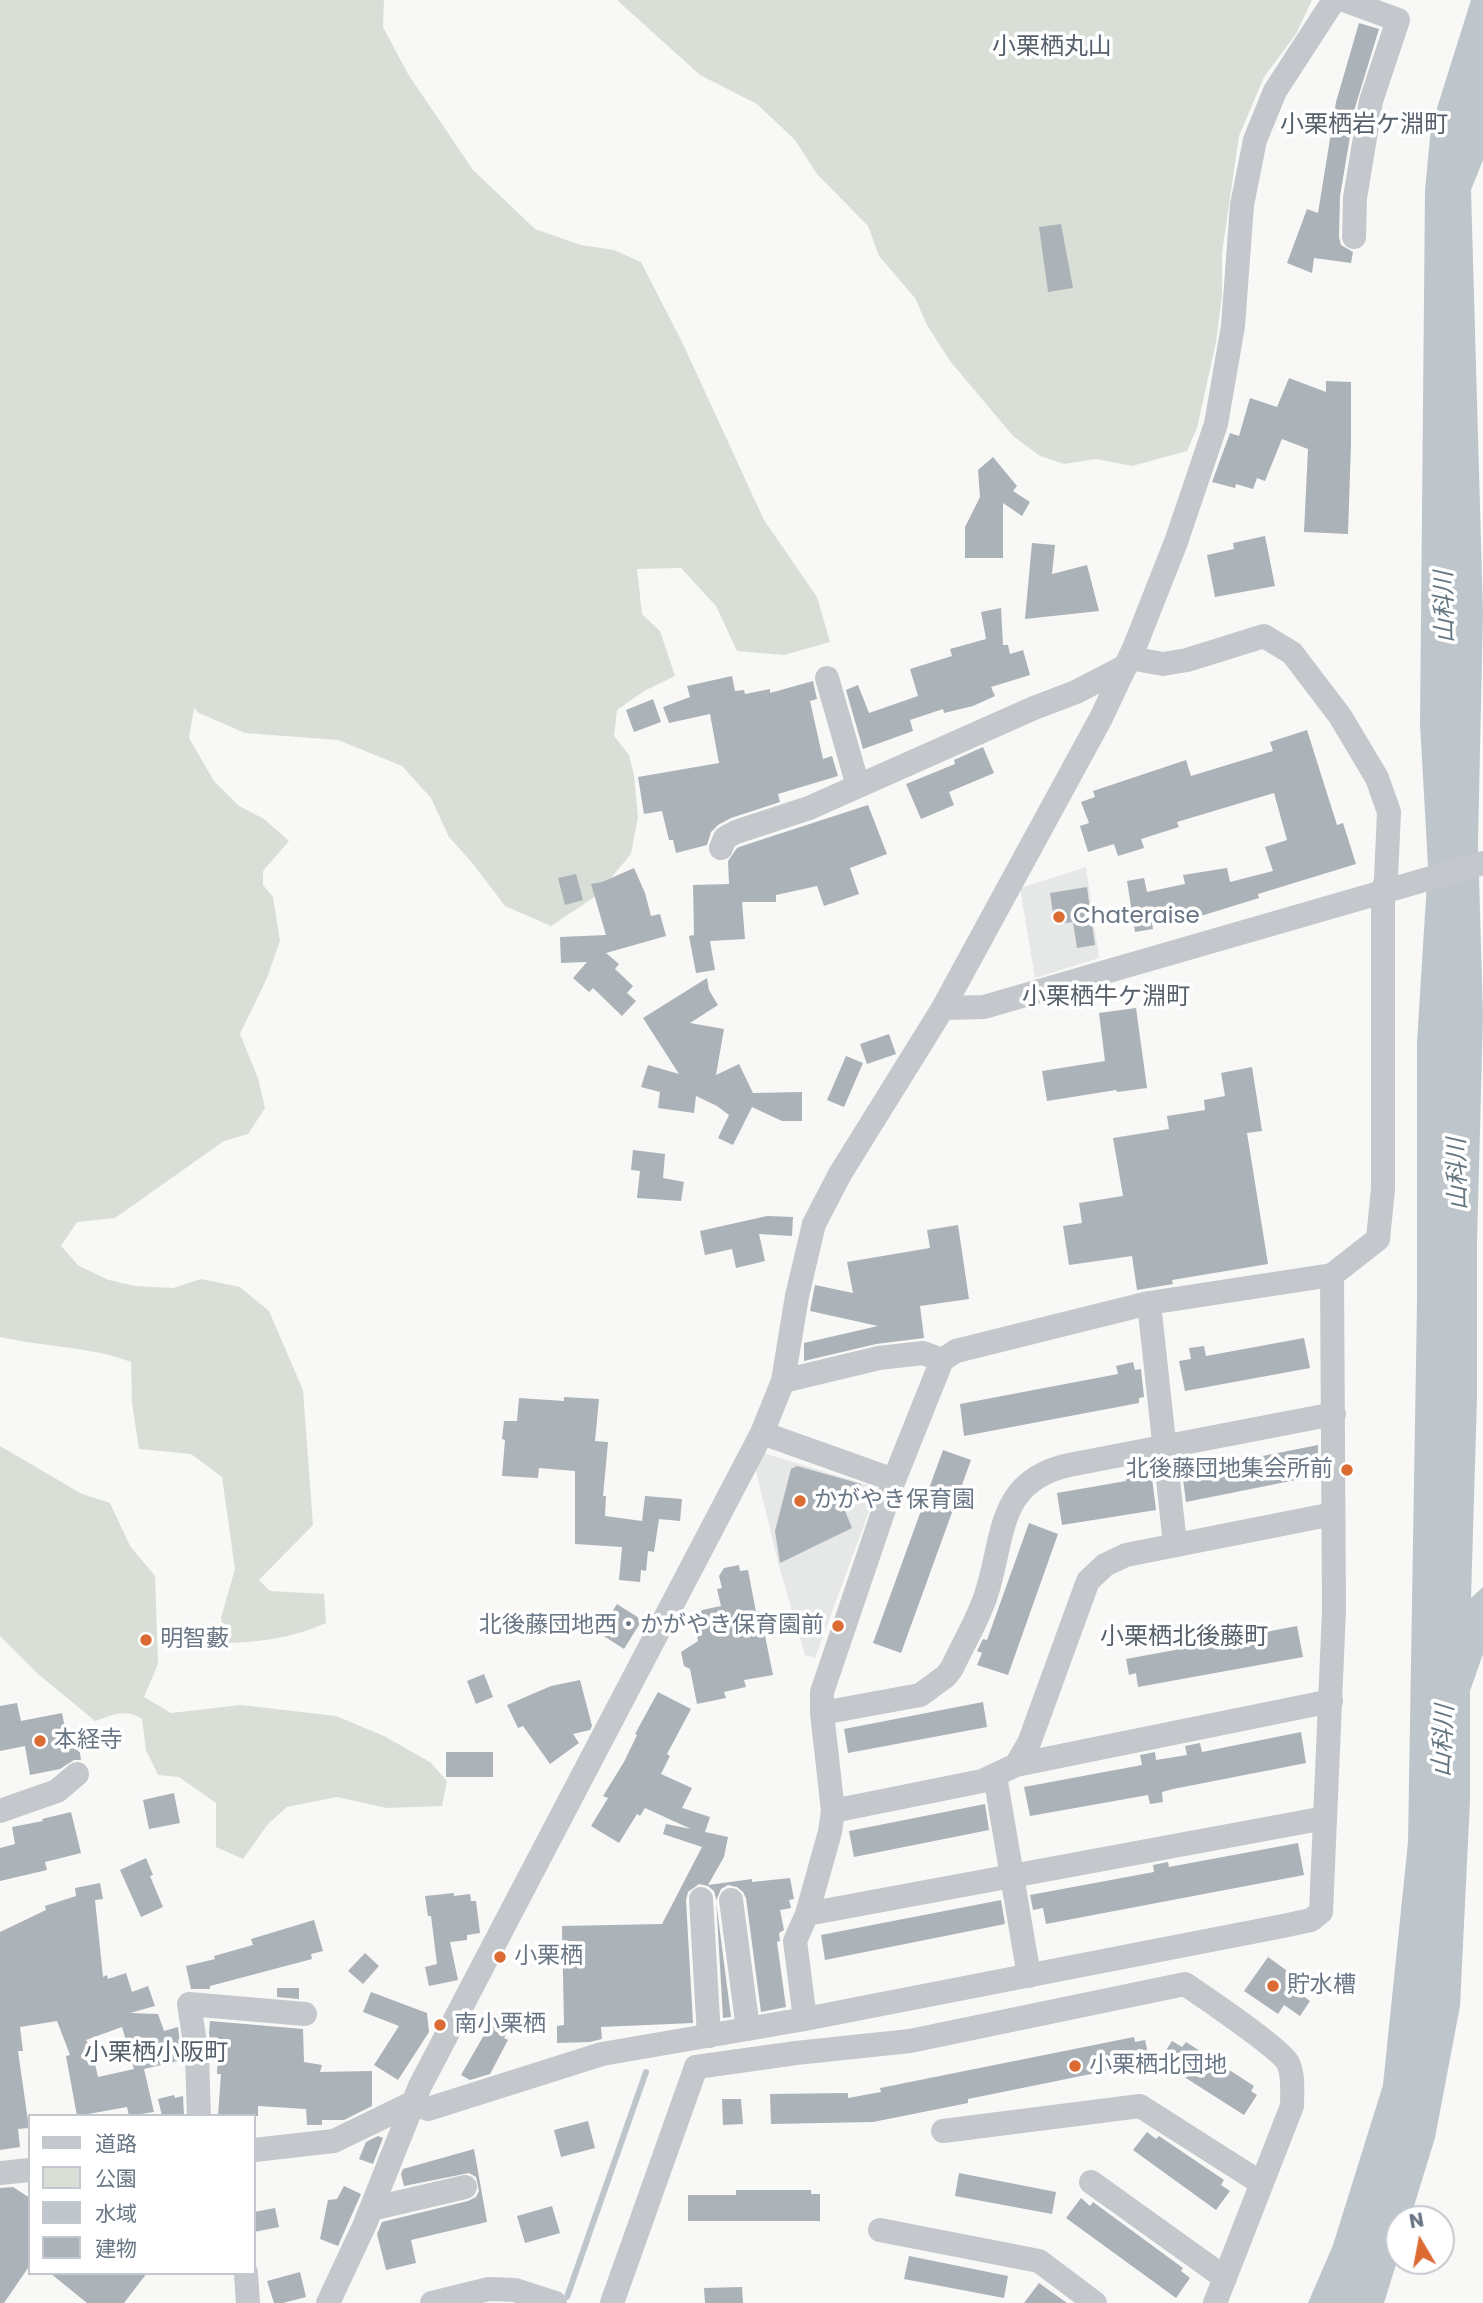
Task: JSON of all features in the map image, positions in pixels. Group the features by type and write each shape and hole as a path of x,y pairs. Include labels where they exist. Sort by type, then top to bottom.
{"street":[{"path":"328,2303 371,2209 412,2103 762,1433 783,1381 797,1296 814,1224 840,1174 943,1008 1101,718 1128,662 1176,542 1216,424 1233,326 1242,205 1255,140 1275,91 1334,0"},
{"path":"1343,0 1398,20 1371,101 1355,198 1348,221"},
{"path":"721,848 725,838 736,832 809,808 1076,692 1128,662 1163,664 1187,660 1264,636 1292,653 1340,716 1377,778 1389,812 1383,1189 1378,1239 1332,1275 1149,1303 956,1351 942,1360 894,1480 822,1692 833,1811 830,1832 807,1914 795,1941 805,2019"},
{"path":"827,678 858,786"},
{"path":"943,1008 984,1007 1483,863"},
{"path":"256,2150 334,2141 412,2103 428,2109 602,2054 1029,1976 1311,1920 1321,1912 1331,1701 1334,1414 1332,1275"},
{"path":"1149,1303 1175,1544"},
{"path":"783,1381 879,1358 923,1353 942,1360"},
{"path":"822,1713 920,1695 946,1676 986,1596 1004,1522 1013,1502 1035,1476 1049,1469 1334,1414"},
{"path":"762,1433 894,1480"},
{"path":"1029,1976 1013,1876 1006,1771 1030,1743 1088,1581 1105,1564 1126,1555 1333,1514"},
{"path":"833,1811 1331,1701"},
{"path":"0,1811 57,1791 77,1774"},
{"path":"807,1914 1325,1818"},
{"path":"701,1899 709,2036"},
{"path":"731,1900 748,2029"},
{"path":"612,2303 696,2067 911,2041 1185,1984 1211,2001 1288,2062 1292,2081 1292,2106 1215,2303"},
{"path":"199,2114 197,2056 189,2004 305,2014"},
{"path":"943,2131 1140,2106 1261,2183"},
{"path":"0,2173 28,2171"},
{"path":"1091,2182 1225,2278"},
{"path":"371,2209 465,2187"},
{"path":"880,2230 1039,2262 1095,2303"},
{"path":"246,2275 248,2303"},
{"path":"432,2303 489,2289 515,2290 555,2303"}],"shaded area":[{"name":"Chateraise","path":"1086,867 1099,958 1035,978 1020,888"},
{"path":"763,1453 868,1485 874,1498 815,1658 805,1655 779,1566 756,1471"}],"green space":[{"path":"0,0 384,0 383,27 408,74 473,170 535,229 581,245 614,250 641,262 683,344 764,520 817,597 830,642 784,655 737,651 716,606 681,568 637,569 642,614 660,631 675,676 644,691 617,710 614,736 629,755 634,775 638,817 631,854 596,896 551,926 505,906 449,837 431,798 402,766 338,740 245,733 199,713 194,708 189,738 214,781 239,806 264,819 289,841 263,871 263,885 273,897 280,941 267,978 240,1034 258,1078 265,1108 248,1134 224,1141 115,1218 77,1222 61,1246 79,1266 109,1280 135,1286 173,1288 201,1279 240,1287 269,1311 303,1390 313,1525 259,1580 270,1591 324,1594 326,1623 302,1632 266,1640 227,1643 221,1618 235,1569 222,1477 191,1454 139,1449 132,1403 131,1362 99,1353 0,1337"},
{"path":"617,0 1312,0 1296,34 1264,77 1239,136 1222,253 1222,296 1216,342 1197,428 1187,451 1132,466 1096,459 1064,464 1040,456 1013,436 950,361 927,325 915,298 879,256 868,226 817,174 795,140 757,104 700,75"},
{"path":"0,1446 82,1494 110,1503 130,1546 155,1576 158,1664 144,1697 171,1713 241,1705 336,1716 384,1736 430,1762 447,1781 442,1806 387,1808 337,1797 287,1807 268,1824 243,1859 216,1847 216,1803 179,1777 158,1775 146,1750 142,1719 124,1713 95,1721 38,1674 0,1636"}],"water":[{"name":"山科川","path":"1471,0 1483,0 1483,160 1471,190 1483,612 1478,842 1483,1016 1471,1598 1483,1587 1483,1654 1470,1691 1470,1801 1460,2006 1435,2138 1414,2205 1385,2205 1385,2275 1393,2275 1384,2303 1308,2303 1333,2245 1383,2085 1408,1842 1417,1302 1417,1042 1428,866 1420,724 1425,191 1431,127"}],"building":[{"path":"1359,23 1379,29 1350,124 1352,125 1340,196 1339,237 1341,245 1353,252 1351,263 1314,258 1312,273 1287,263 1307,209 1318,213 1336,102"},
{"path":"1061,224 1073,288 1048,292 1039,227"},
{"path":"1289,378 1326,392 1326,381 1351,382 1348,534 1304,532 1308,449 1282,439 1265,481 1257,478 1253,489 1212,482 1230,433 1239,436 1250,398 1277,407"},
{"path":"993,457 1017,486 1013,491 1030,502 1022,516 1003,503 1003,558 965,558 965,527 980,497 978,470"},
{"path":"1265,536 1275,586 1215,597 1207,555 1234,549 1233,543"},
{"path":"1032,543 1055,545 1052,574 1087,565 1099,611 1025,619"},
{"path":"1001,608 1003,645 1008,645 1010,654 1023,650 1030,675 991,687 995,696 973,706 944,713 943,709 910,720 913,731 863,749 846,690 858,685 869,713 918,696 910,669 952,656 950,649 986,639 981,612"},
{"path":"732,676 735,691 744,690 745,694 770,689 770,693 813,681 817,699 810,701 823,759 832,756 838,776 778,794 780,802 718,825 711,832 707,845 676,853 673,840 669,840 662,811 644,814 638,777 719,763 710,714 669,723 663,707 690,697 687,686"},
{"path":"653,699 661,722 634,732 626,710"},
{"path":"1307,730 1337,825 1343,823 1356,864 1258,894 1259,898 1191,919 1190,916 1152,923 1153,929 1135,932 1127,881 1144,878 1147,892 1185,884 1183,875 1227,868 1230,882 1273,871 1265,847 1287,840 1274,793 1177,822 1179,827 1141,839 1144,848 1118,856 1114,844 1088,852 1080,826 1089,823 1081,802 1095,797 1093,791 1186,760 1191,776 1273,751 1270,742"},
{"path":"983,747 994,773 949,792 954,805 921,819 906,784 955,764 954,760"},
{"path":"868,805 887,854 850,868 859,894 824,906 817,886 776,895 776,902 742,902 745,939 710,941 715,970 696,973 689,936 694,935 693,885 729,884 728,861 737,848"},
{"path":"634,868 651,916 660,914 666,936 606,953 619,964 615,969 633,986 627,993 636,1001 622,1016 593,988 589,992 573,978 587,962 561,963 560,937 606,935 591,884"},
{"path":"576,874 583,900 565,905 558,878"},
{"path":"1087,887 1095,945 1077,948 1073,922 1059,924 1059,920 1054,920 1050,893"},
{"path":"707,978 709,990 718,1005 690,1023 724,1029 716,1075 739,1064 753,1093 802,1092 802,1121 782,1121 752,1107 733,1145 718,1138 729,1115 717,1106 696,1096 694,1113 658,1108 660,1092 641,1087 648,1065 679,1074 643,1018"},
{"path":"1136,1008 1147,1088 1047,1101 1042,1071 1105,1061 1099,1013"},
{"path":"889,1034 896,1054 867,1064 860,1044"},
{"path":"846,1056 863,1063 844,1107 827,1100"},
{"path":"1252,1067 1262,1131 1247,1133 1268,1264 1172,1280 1173,1284 1137,1290 1132,1256 1069,1265 1063,1226 1082,1223 1079,1203 1123,1196 1113,1138 1169,1129 1167,1116 1205,1110 1204,1100 1225,1096 1221,1073"},
{"path":"633,1150 665,1154 663,1178 684,1182 681,1201 637,1198 640,1171 631,1170"},
{"path":"767,1216 793,1217 792,1236 759,1234 765,1261 736,1268 732,1249 705,1255 700,1231"},
{"path":"958,1225 969,1299 920,1306 924,1338 876,1344 804,1361 804,1343 878,1326 810,1311 815,1285 853,1293 847,1262 930,1248 927,1230"},
{"path":"1304,1338 1310,1368 1185,1391 1179,1361 1191,1359 1189,1348 1204,1346 1206,1356"},
{"path":"1133,1362 1135,1370 1141,1369 1144,1397 1139,1398 1139,1403 964,1436 960,1404 1118,1374 1116,1366"},
{"path":"564,1397 599,1399 595,1441 608,1442 603,1496 606,1496 605,1516 642,1521 645,1496 682,1499 680,1521 659,1519 654,1552 648,1551 646,1571 641,1570 640,1582 619,1580 622,1547 575,1544 575,1471 539,1468 538,1478 502,1476 504,1421 517,1421 519,1398 564,1401"},
{"path":"1318,1445 1318,1456 1307,1462 1311,1477 1186,1502 1182,1472"},
{"path":"943,1450 971,1460 901,1653 873,1643"},
{"path":"797,1466 861,1484 857,1500 843,1506 852,1528 780,1563 775,1531 791,1469"},
{"path":"1140,1469 1141,1480 1152,1478 1156,1510 1062,1525 1057,1493 1126,1481 1125,1471"},
{"path":"1029,1523 1058,1534 1008,1675 977,1665 982,1653 977,1651 983,1639 987,1640"},
{"path":"739,1565 740,1571 748,1570 756,1612 760,1611 773,1675 744,1680 746,1687 724,1692 726,1698 697,1704 690,1669 684,1666 681,1652 698,1641 695,1626 702,1610 721,1606 717,1589 722,1588 719,1576 724,1568"},
{"path":"617,1604 642,1620 624,1649 599,1633"},
{"path":"1297,1626 1303,1657 1138,1687 1136,1673 1129,1675 1126,1659 1213,1643 1210,1630 1226,1628 1228,1639"},
{"path":"484,1674 493,1697 476,1704 467,1681"},
{"path":"580,1680 592,1726 590,1730 573,1734 579,1743 550,1764 523,1726 518,1728 507,1705 551,1686"},
{"path":"658,1692 691,1709 667,1754 670,1756 661,1774 692,1788 682,1808 710,1817 705,1832 728,1837 724,1857 708,1885 752,1879 752,1882 790,1878 794,1899 789,1900 791,1908 780,1910 784,1930 779,1933 780,1941 777,1942 786,2007 761,2012 743,1892 728,1885 721,1889 716,1901 714,1891 699,1884 688,1892 686,1900 693,2023 601,2027 602,2039 557,2043 557,2026 564,2025 562,1926 662,1924 702,1847 663,1834 666,1824 691,1829 645,1808 640,1816 637,1814 619,1843 591,1826 608,1798 603,1796 624,1762 637,1735 635,1734"},
{"path":"983,1702 987,1727 848,1753 844,1729"},
{"path":"17,1703 21,1721 62,1713 69,1749 79,1747 81,1760 74,1760 60,1769 30,1775 25,1746 0,1751 0,1706"},
{"path":"1301,1732 1306,1763 1162,1792 1163,1802 1150,1804 1148,1795 1030,1816 1024,1787 1142,1765 1140,1755 1155,1752 1156,1760 1187,1755 1185,1746 1200,1743 1202,1752"},
{"path":"446,1752 493,1752 493,1777 446,1777"},
{"path":"174,1793 180,1823 149,1829 143,1800"},
{"path":"985,1804 989,1830 854,1857 849,1831"},
{"path":"71,1812 81,1853 45,1862 47,1870 0,1881 0,1848 15,1844 12,1827"},
{"path":"1298,1843 1304,1875 1046,1924 1043,1908 1033,1910 1030,1895 1154,1872 1153,1865 1168,1862 1169,1867"},
{"path":"146,1858 153,1875 150,1876 163,1907 141,1917 120,1870"},
{"path":"100,1883 103,1899 95,1900 103,1977 107,1975 108,1979 126,1973 132,1992 148,1986 155,2006 130,2013 158,2014 164,2031 178,2027 182,2060 144,2069 154,2112 129,2114 127,2107 77,2114 66,2056 70,2055 57,2021 20,2027 23,2051 18,2051 28,2128 18,2129 20,2147 0,2150 0,1932 46,1910 45,1906 76,1896 75,1888","holes":["122,2027 134,2069 98,2077 91,2047 86,2040"]},
{"path":"454,1893 454,1896 470,1894 471,1901 476,1901 480,1933 467,1935 467,1940 450,1942 458,1980 429,1986 425,1967 437,1964 431,1916 428,1916 425,1896"},
{"path":"1001,1900 1005,1924 825,1960 821,1935"},
{"path":"716,1903 731,2017 723,2018"},
{"path":"314,1920 323,1951 311,1954 312,1959 210,1986 210,1989 191,1989 186,1966 253,1945 251,1939"},
{"path":"365,1953 379,1966 363,1984 348,1971"},
{"name":"貯水槽","path":"1268,1957 1301,1981 1295,1990 1310,2001 1300,2016 1284,2005 1278,2014 1244,1991"},
{"path":"277,1988 299,1988 299,1999 277,1997"},
{"path":"371,1992 427,2013 429,2032 398,2080 374,2065 399,2026 363,2012"},
{"path":"496,2014 512,2023 504,2038 508,2040 490,2074 470,2080 461,2075"},
{"path":"210,2021 303,2029 304,2062 322,2065 320,2072 372,2071 372,2106 344,2120 322,2120 322,2125 307,2125 306,2109 258,2106 258,2116 218,2114 221,2074 217,2074 218,2051 212,2053"},
{"path":"1134,2037 1135,2042 1145,2040 1150,2062 968,2099 968,2103 873,2122 771,2124 770,2094 848,2093 848,2098 881,2092 880,2088"},
{"name":"小栗栖北団地","path":"1172,2041 1182,2047 1186,2042 1254,2086 1251,2091 1257,2095 1244,2115 1159,2061"},
{"path":"183,2096 184,2114 162,2114 158,2099"},
{"path":"722,2099 741,2099 743,2124 723,2125"},
{"path":"588,2121 595,2148 561,2157 554,2130"},
{"name":"小栗栖北団地","path":"1147,2132 1156,2139 1159,2136 1224,2180 1221,2185 1230,2191 1216,2210 1133,2150"},
{"path":"378,2136 383,2138 373,2164 359,2159 366,2142"},
{"path":"474,2149 487,2222 411,2240 416,2263 386,2270 377,2234 382,2222 468,2201 476,2197 479,2191 476,2177 469,2173 404,2186 401,2174 403,2169"},
{"path":"959,2173 1056,2192 1052,2214 955,2196"},
{"path":"344,2186 361,2194 338,2246 320,2239 328,2200 337,2199"},
{"path":"13,2187 28,2197 28,2268 4,2303 0,2303 0,2188"},
{"path":"736,2190 811,2190 811,2194 820,2194 820,2221 688,2221 688,2195 736,2195"},
{"path":"1081,2198 1090,2206 1093,2202 1183,2268 1181,2271 1190,2278 1176,2298 1066,2218"},
{"path":"552,2206 560,2233 525,2243 517,2216"},
{"path":"275,2208 279,2227 256,2232 256,2212"},
{"path":"909,2256 1008,2276 1004,2298 904,2279"},
{"path":"300,2272 306,2297 274,2303 267,2281"},
{"path":"52,2275 145,2275 124,2303 87,2303"},
{"path":"1039,2283 1067,2303 1024,2303"},
{"path":"742,2287 743,2303 705,2303 704,2288"}],"waterway":[{"path":"567,2297 646,2072"}],"place":[{"name":"Chateraise","path":"1059,917"},
{"name":"北後藤団地集会所前","path":"1347,1470"},
{"name":"かがやき保育園","path":"800,1501"},
{"name":"北後藤団地西・かがやき保育園前","path":"838,1626"},
{"name":"明智藪","path":"146,1640"},
{"name":"本経寺","path":"40,1741"},
{"name":"小栗栖","path":"500,1957"},
{"name":"貯水槽","path":"1273,1986"},
{"name":"南小栗栖","path":"440,2025"},
{"name":"小栗栖北団地","path":"1075,2066"}],"district":[{"name":"小栗栖丸山","path":"1052,48"},
{"name":"小栗栖岩ケ淵町","path":"1364,126"},
{"name":"小栗栖牛ケ淵町","path":"1106,998"},
{"name":"小栗栖北後藤町","path":"1184,1638"},
{"name":"小栗栖小阪町","path":"156,2054"}]}
